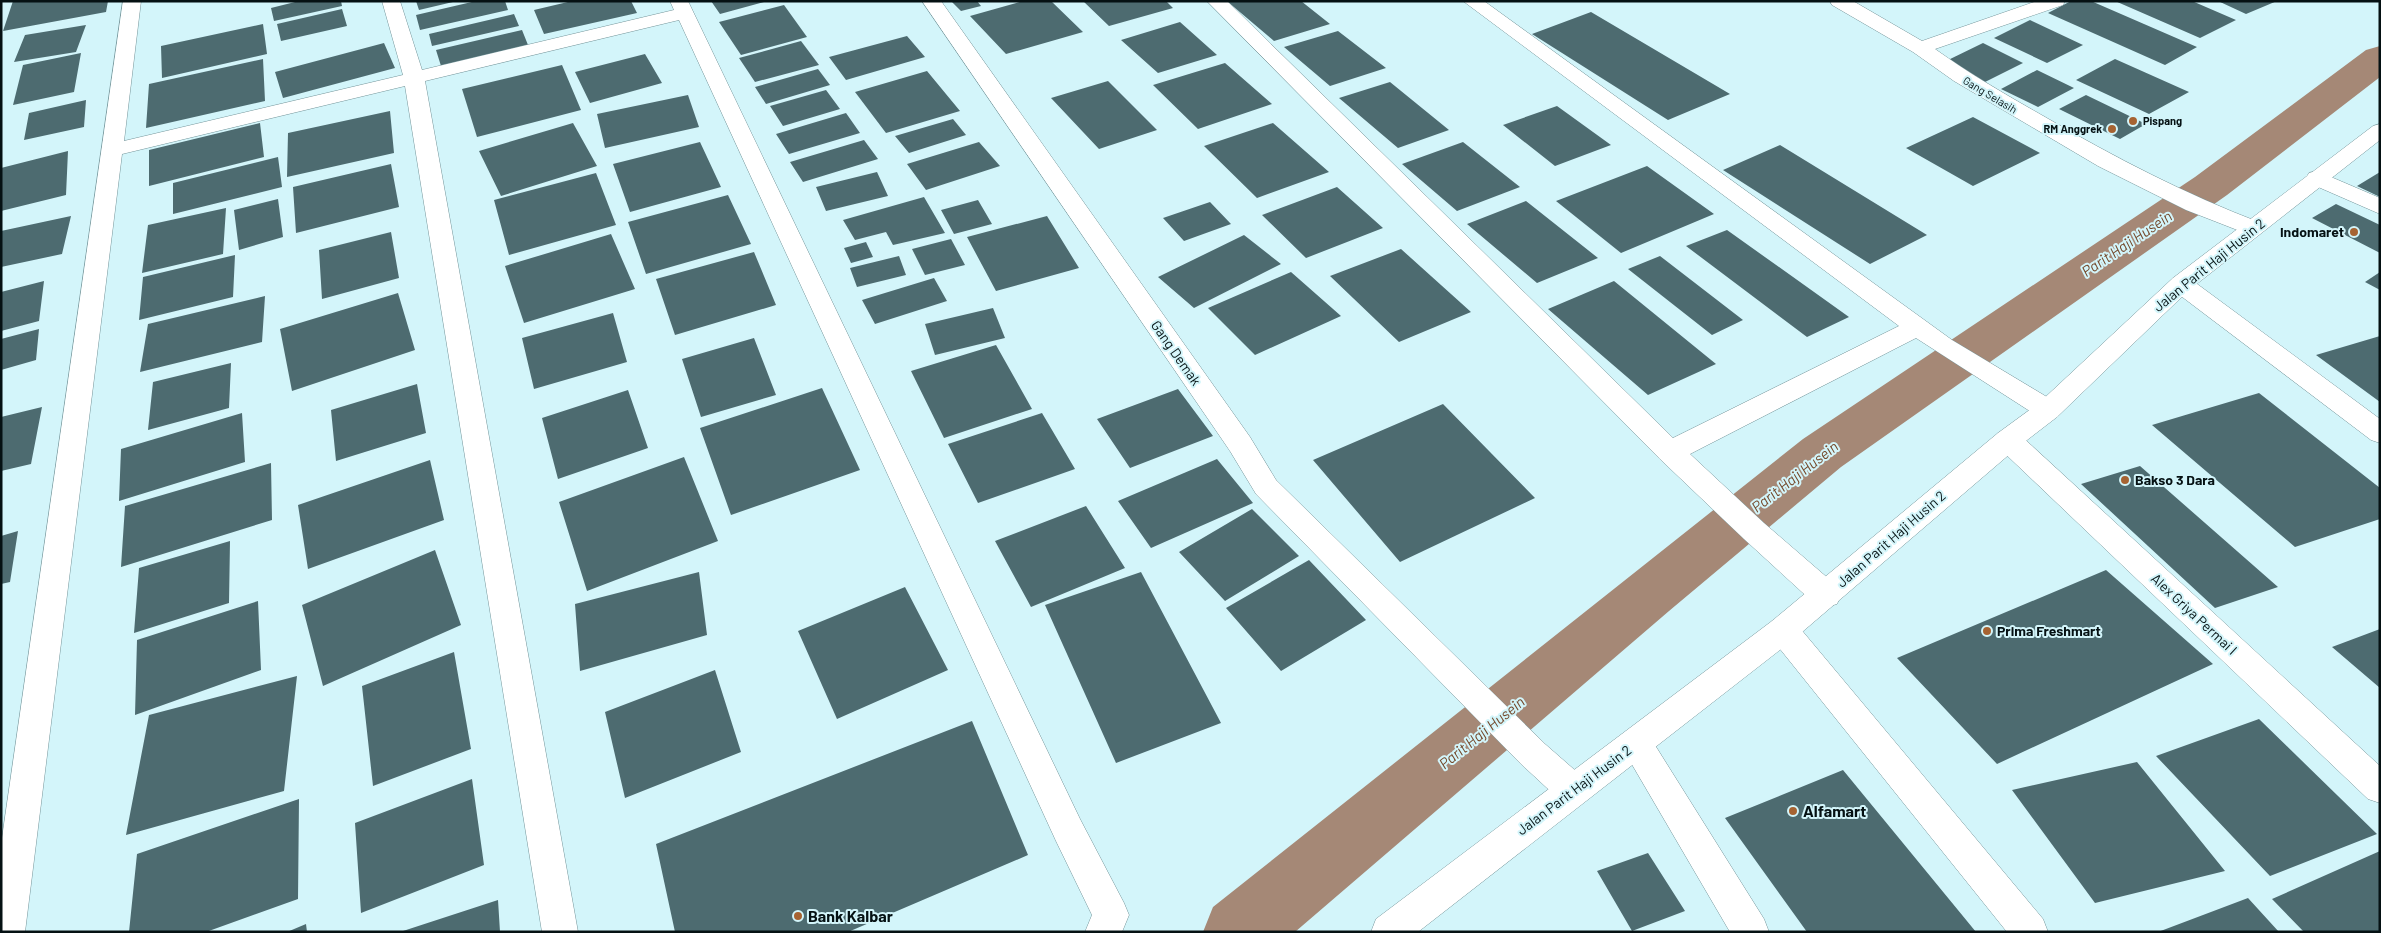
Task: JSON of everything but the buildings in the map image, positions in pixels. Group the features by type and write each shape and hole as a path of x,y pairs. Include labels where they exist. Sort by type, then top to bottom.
{"street":[{"path":"7,932 114,150 132,1"},
{"path":"391,1 414,78 560,932"},
{"name":"Gang Demak","path":"931,1 1240,444 1266,487 1533,754 1573,790"},
{"path":"1216,1 1318,99 1670,452 1736,516 1826,595"},
{"path":"1472,1 1943,346 2048,410"},
{"name":"Gang Selasih","path":"1839,1 1920,48 1961,78 2060,136 2146,181 2212,212 2253,228"},
{"path":"1920,48 2056,1"},
{"path":"114,150 414,78 683,7 1060,812 1111,915 1103,932"},
{"name":"Jalan Parit Haji Husin 2","path":"1389,932 1783,630 2008,440 2048,410 2181,284 2380,130"},
{"path":"2317,178 2380,207"},
{"path":"2181,284 2380,433"},
{"path":"1670,452 1918,327"},
{"name":"Alex Griya Permai I","path":"2008,440 2380,788"},
{"path":"1783,630 2030,932"},
{"path":"1636,744 1751,932"}],"waterway":[{"name":"Parit Haji Husein","path":"1239,932 1352,841 1648,594 1822,453 2211,186 2380,58"}],"place":[{"name":"Pispang","path":"2133,121"},
{"name":"RM Anggrek","path":"2112,129"},
{"name":"Indomaret","path":"2354,232"},
{"name":"Bakso 3 Dara","path":"2125,480"},
{"name":"Prima Freshmart","path":"1987,631"},
{"name":"Alfamart","path":"1793,811"},
{"name":"Bank Kalbar","path":"798,916"}]}
